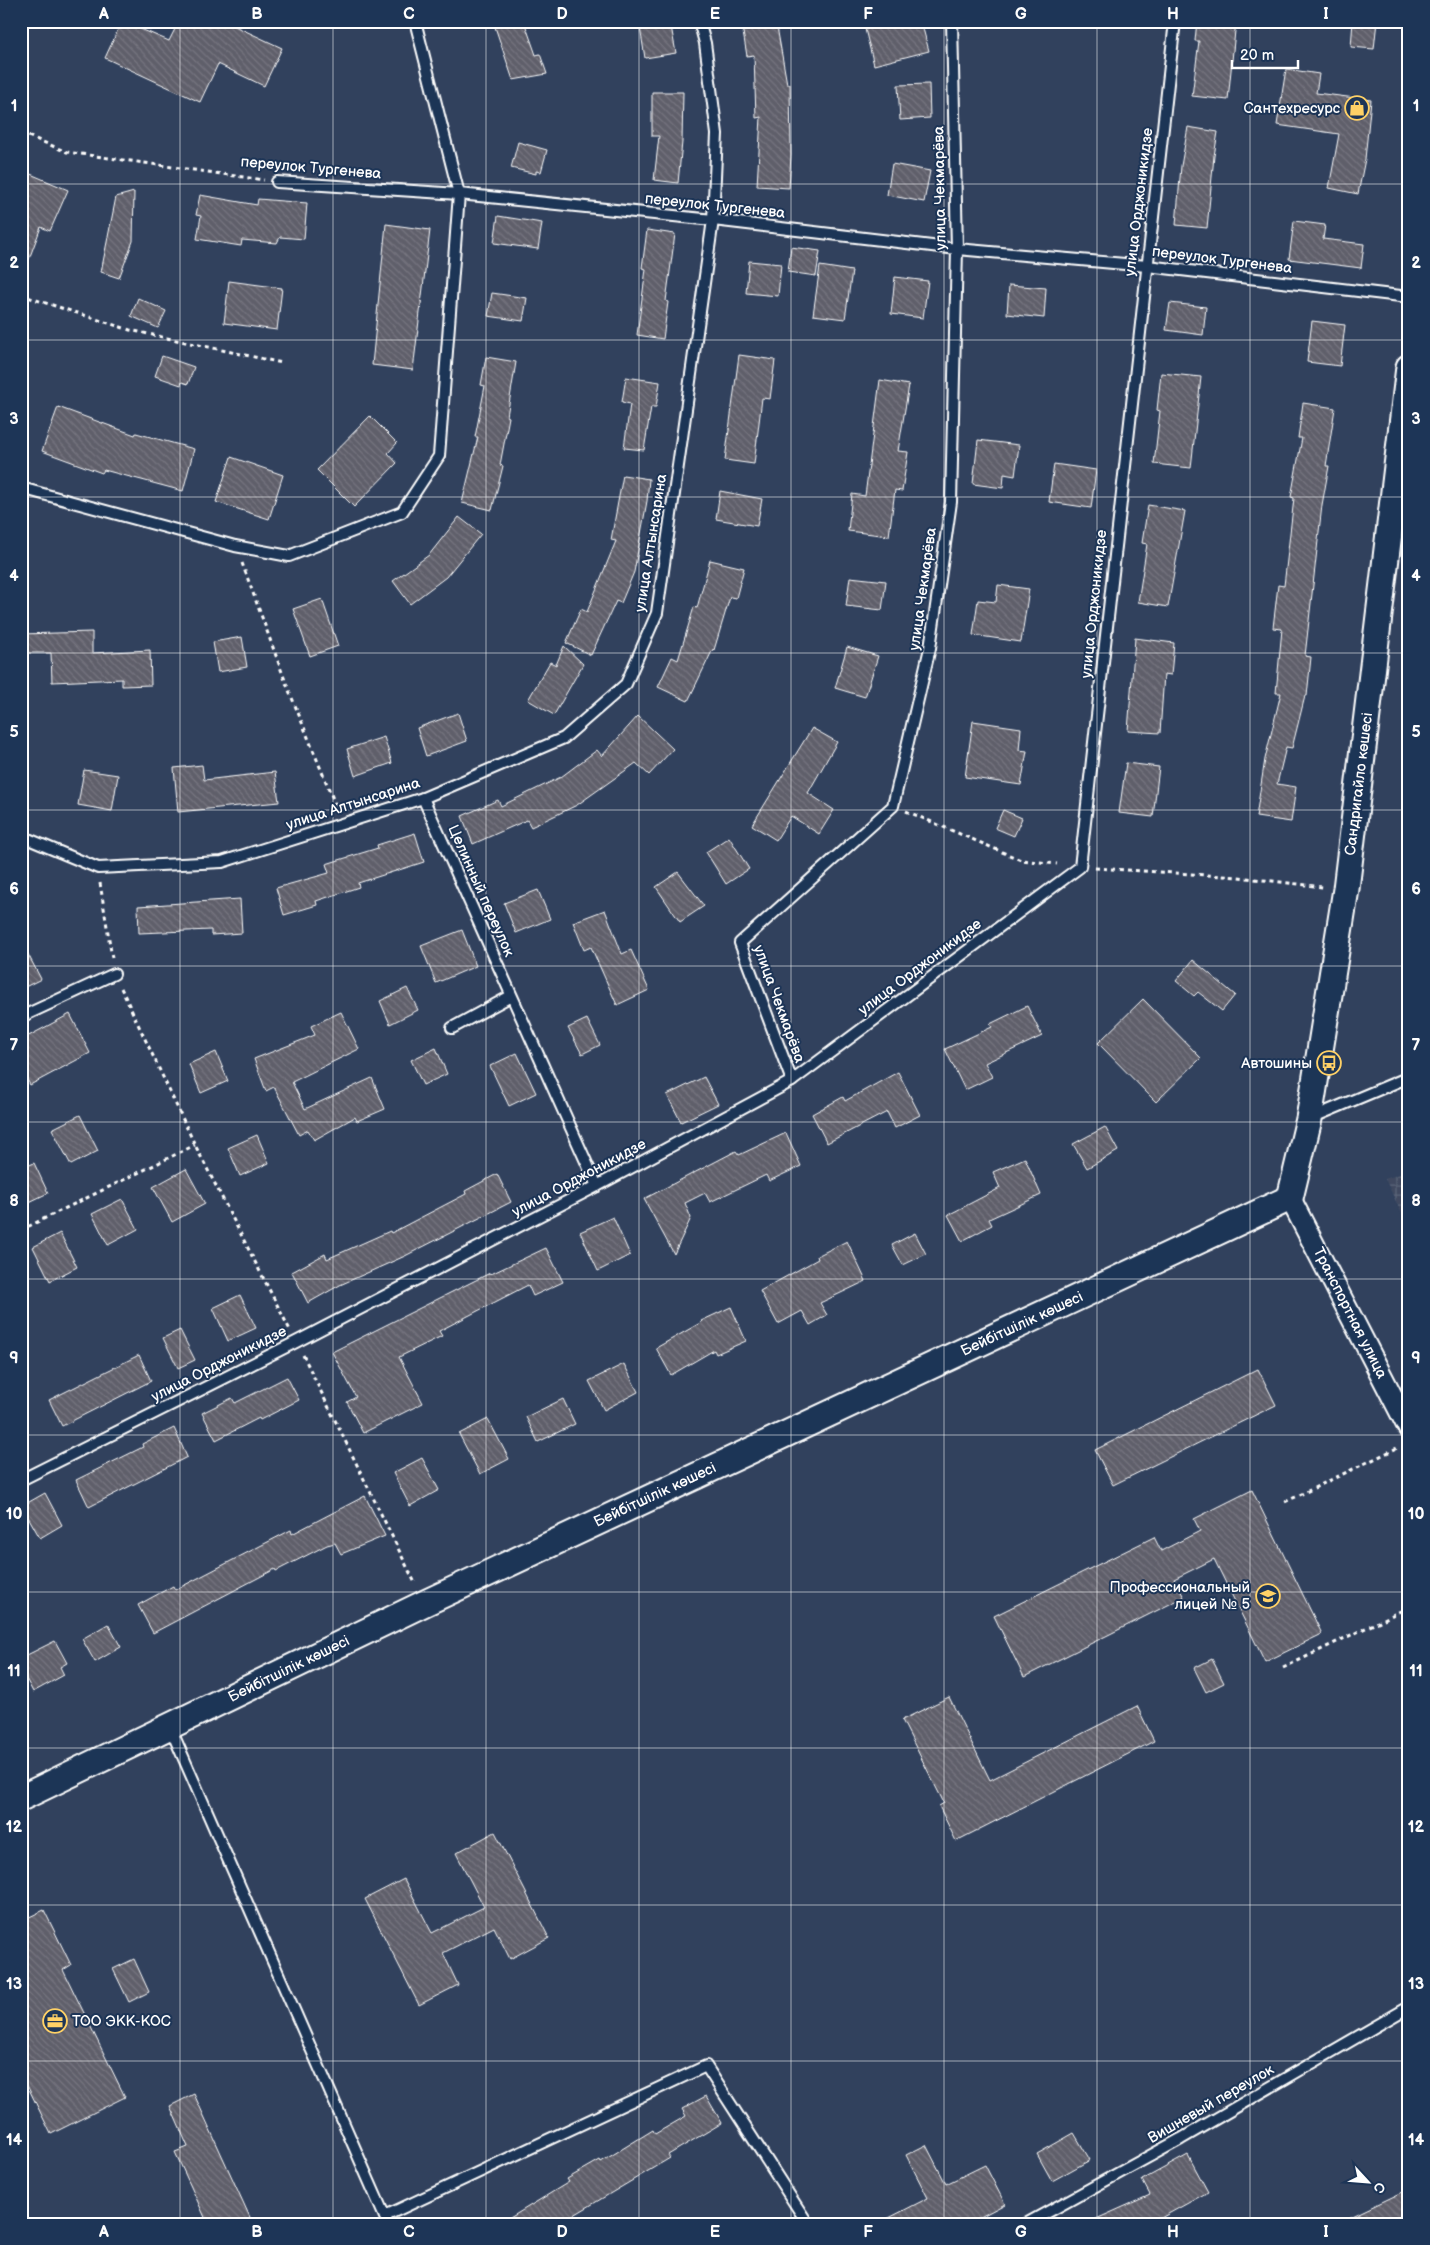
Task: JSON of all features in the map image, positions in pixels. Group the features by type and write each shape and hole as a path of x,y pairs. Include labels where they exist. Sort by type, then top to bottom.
{"street":[{"name":"Сандригайло көшесі","path":"1290,1198 1309,1119 1346,889 1409,367"},
{"name":"Транспортная улица","path":"1290,1198 1404,1438"},
{"name":"Бейбітшілік көшесі","path":"21,1798 425,1603 1290,1198"}],"lane":[{"path":"21,488 236,546 289,556 402,512 439,456 459,194 415,21"},
{"name":"улица Алтынсарина","path":"21,836 98,868 222,862 423,798 564,738 626,684 657,613 713,220 717,134 705,43 699,21"},
{"name":"улица Чекмарёва","path":"792,1081 740,944 893,806 930,648 951,502 957,249 952,34 950,21"},
{"name":"улица Орджоникидзе","path":"21,1480 296,1342 597,1186 792,1081 1080,867 1175,21"},
{"name":"переулок Тургенева","path":"277,182 459,194 713,220 957,249 1147,266 1409,297"},
{"name":"Целинный переулок","path":"423,798 597,1186"},
{"path":"21,1017 114,974"},
{"path":"452,1028 511,996"},
{"path":"1309,1119 1409,1077"},
{"path":"169,1726 387,2220 706,2066 808,2224"},
{"name":"Вишневый переулок","path":"1026,2224 1181,2139 1409,2007"}],"path":[{"name":"переулок Тургенева","path":"21,133 67,152 277,182"},
{"path":"21,295 130,330 282,363"},
{"path":"236,546 286,683 343,824"},
{"path":"893,806 1021,860 1080,867 1238,877 1346,889"},
{"path":"98,868 114,974 196,1145 425,1603"},
{"path":"21,1230 196,1145"},
{"path":"1285,1502 1404,1438"},
{"path":"1284,1668 1409,1606"}],"shaded area":[{"path":"1409,1171 1409,1228 1385,1179"}],"building":[{"path":"122,21 169,41 179,21 224,21 282,48 264,86 218,64 200,102 105,58"},
{"path":"493,21 524,21 536,55 540,54 547,74 513,80"},
{"path":"639,21 670,21 676,53 645,58"},
{"path":"776,21 787,84 790,84 791,155 789,188 757,186 761,117 756,118 754,55 747,56 742,26"},
{"path":"897,21 921,21 929,51 874,65 865,29"},
{"path":"1197,21 1236,21 1228,100 1192,96 1199,41 1195,41"},
{"path":"1353,21 1377,21 1374,49 1351,47"},
{"path":"1286,69 1319,74 1316,93 1371,100 1365,159 1358,194 1329,188 1339,134 1277,125"},
{"path":"929,84 930,118 900,120 898,85"},
{"path":"652,92 683,92 682,142 678,183 654,180 659,136 652,136"},
{"path":"1188,127 1218,132 1207,228 1176,225 1181,166"},
{"path":"518,142 547,150 541,172 536,171 536,174 511,168"},
{"path":"892,164 930,171 924,202 887,195"},
{"path":"21,170 68,190 50,231 41,227 23,275 21,275"},
{"path":"134,192 133,241 119,278 101,272 116,197"},
{"path":"200,195 257,205 258,199 307,203 304,239 280,237 277,243 242,240 241,246 197,239 201,216 196,215"},
{"path":"498,216 542,223 538,249 494,243"},
{"path":"1294,221 1325,225 1323,239 1364,244 1361,268 1289,259"},
{"path":"386,224 430,230 413,370 372,365"},
{"path":"647,230 675,234 663,339 637,335 646,269 642,268"},
{"path":"791,247 820,251 816,276 788,272"},
{"path":"749,261 781,264 778,296 746,293"},
{"path":"820,266 852,271 845,319 813,315"},
{"path":"895,277 928,281 923,318 891,314"},
{"path":"229,281 282,288 277,330 224,323"},
{"path":"1009,285 1046,288 1044,318 1007,314"},
{"path":"492,293 527,298 523,321 488,316"},
{"path":"138,298 166,311 158,328 131,316"},
{"path":"1170,303 1206,307 1203,335 1166,330"},
{"path":"1312,321 1345,325 1340,366 1307,362"},
{"path":"739,355 775,360 770,399 762,398 754,464 725,460"},
{"path":"162,356 194,367 188,384 182,382 181,385 155,376"},
{"path":"486,357 516,362 507,416 509,417 500,465 503,466 492,510 462,503 478,437 475,437 485,386 481,385"},
{"path":"1161,373 1201,377 1191,468 1154,464 1160,411 1157,410"},
{"path":"626,377 660,382 656,407 651,407 644,450 624,448 630,404 622,402"},
{"path":"880,380 909,385 898,451 908,452 902,491 895,490 889,536 848,531 852,494 865,496"},
{"path":"1303,403 1335,408 1326,466 1329,466 1322,505 1305,656 1311,657 1307,696 1305,696 1292,748 1286,747 1277,784 1296,787 1291,822 1256,817 1265,759 1281,693 1276,693 1282,629 1273,628 1278,585 1284,586 1294,498 1291,497 1302,438 1298,438"},
{"path":"58,407 135,435 136,433 194,449 183,491 104,470 102,473 42,451"},
{"path":"370,416 397,443 388,453 397,463 354,507 317,470"},
{"path":"978,440 1019,445 1015,476 1004,474 1003,488 973,484"},
{"path":"231,457 283,475 269,519 216,502"},
{"path":"1054,464 1096,470 1091,508 1049,502"},
{"path":"623,475 649,479 647,501 634,572 621,603 616,601 591,655 566,643 581,609 587,612 616,541 611,540"},
{"path":"720,491 762,499 757,526 716,519"},
{"path":"1148,505 1185,511 1168,607 1138,602 1147,544 1142,543"},
{"path":"459,517 481,534 446,577 410,604 393,581 429,555"},
{"path":"710,560 744,568 736,598 730,597 714,650 688,701 658,687 672,657 678,660 694,607 697,608"},
{"path":"850,577 886,581 882,610 846,606"},
{"path":"998,585 1029,589 1021,642 973,635 978,600 996,602"},
{"path":"322,599 338,646 310,656 293,609"},
{"path":"92,632 92,653 150,650 151,685 122,686 122,679 52,682 51,653 21,653 21,634"},
{"path":"242,637 247,667 218,672 213,642"},
{"path":"1135,638 1174,643 1171,675 1164,674 1160,733 1128,731"},
{"path":"564,646 583,664 554,715 528,700 550,662 556,665"},
{"path":"847,647 878,656 865,697 835,688"},
{"path":"458,713 467,741 426,756 417,728"},
{"path":"638,716 673,749 649,775 636,763 577,805 531,827 527,820 473,844 462,816 498,800 501,806 561,777 597,750 602,756"},
{"path":"973,721 1021,728 1019,750 1027,751 1021,785 965,777"},
{"path":"812,728 837,742 808,793 834,810 819,834 791,816 776,840 752,825"},
{"path":"384,737 392,763 355,776 347,749"},
{"path":"1126,763 1159,767 1153,817 1119,813"},
{"path":"202,765 204,780 275,772 279,802 178,812 174,768"},
{"path":"84,770 118,775 112,811 78,805"},
{"path":"1003,810 1022,818 1014,836 995,828"},
{"path":"415,833 424,862 358,883 359,887 316,901 317,905 284,915 276,888 329,873 326,864 378,848 377,845"},
{"path":"729,837 749,869 726,884 706,852"},
{"path":"678,872 704,906 680,922 656,887"},
{"path":"538,890 550,919 516,933 504,903"},
{"path":"240,899 242,933 211,935 211,930 139,933 138,906"},
{"path":"605,910 622,954 631,950 649,990 617,1005 591,947 584,950 573,922"},
{"path":"462,930 476,966 436,983 421,946"},
{"path":"21,941 41,979 21,989"},
{"path":"1193,960 1235,995 1222,1011 1198,992 1194,996 1176,981"},
{"path":"407,988 418,1010 390,1024 380,1001"},
{"path":"1143,999 1201,1058 1156,1102 1098,1043"},
{"path":"1027,1006 1042,1036 985,1063 992,1077 965,1090 945,1049 992,1027 990,1024"},
{"path":"341,1012 359,1049 292,1082 305,1109 372,1078 385,1109 357,1121 355,1117 314,1140 308,1130 299,1135 274,1087 266,1091 254,1059 315,1035 311,1026"},
{"path":"70,1014 90,1053 30,1085 21,1068 21,1040"},
{"path":"587,1019 600,1045 582,1054 568,1028"},
{"path":"436,1048 447,1074 423,1085 411,1060"},
{"path":"216,1052 228,1081 201,1093 189,1064"},
{"path":"517,1053 536,1093 509,1106 490,1066"},
{"path":"898,1072 920,1115 895,1128 887,1112 827,1143 812,1114 843,1097 845,1101"},
{"path":"704,1077 718,1104 681,1122 667,1095"},
{"path":"80,1115 98,1151 71,1165 52,1129"},
{"path":"1105,1127 1118,1151 1087,1168 1073,1144"},
{"path":"786,1133 801,1166 769,1181 766,1175 710,1202 705,1193 685,1203 691,1218 674,1254 644,1199 736,1151 739,1155"},
{"path":"257,1135 269,1163 240,1176 228,1148"},
{"path":"1025,1158 1041,1195 989,1219 992,1225 962,1241 948,1215 1000,1188 993,1172"},
{"path":"34,1163 48,1193 21,1206 21,1169"},
{"path":"186,1169 205,1204 172,1222 153,1187"},
{"path":"497,1174 511,1202 405,1256 340,1285 308,1303 292,1272 325,1254 327,1259 390,1231 391,1233 466,1194 465,1191"},
{"path":"122,1199 138,1229 108,1245 92,1214"},
{"path":"613,1217 630,1255 598,1271 580,1232"},
{"path":"60,1233 77,1267 50,1281 33,1247"},
{"path":"915,1233 926,1254 903,1265 892,1245"},
{"path":"847,1241 866,1281 820,1303 827,1315 810,1325 802,1311 778,1324 760,1291 818,1259 817,1256"},
{"path":"546,1248 563,1282 533,1296 528,1285 439,1331 442,1336 399,1357 423,1403 363,1433 347,1402 356,1397 332,1352 490,1273"},
{"path":"240,1295 256,1328 228,1341 213,1308"},
{"path":"731,1307 746,1341 716,1354 714,1350 671,1375 656,1348 701,1321"},
{"path":"180,1330 195,1360 178,1368 163,1338"},
{"path":"139,1355 151,1381 62,1426 49,1400"},
{"path":"624,1364 638,1392 604,1410 589,1381"},
{"path":"1258,1369 1276,1405 1113,1485 1095,1450"},
{"path":"287,1377 299,1400 216,1440 202,1413 232,1398 235,1403"},
{"path":"563,1399 575,1424 538,1442 526,1417"},
{"path":"488,1419 509,1459 480,1474 459,1434"},
{"path":"174,1428 187,1457 89,1507 76,1480 143,1447 142,1444"},
{"path":"422,1458 439,1490 410,1506 393,1473"},
{"path":"1252,1490 1322,1634 1265,1662 1214,1559 1174,1579 1184,1597 1024,1677 994,1616 1154,1537 1161,1551 1200,1531 1194,1519"},
{"path":"45,1493 62,1525 40,1538 22,1506"},
{"path":"365,1496 385,1536 341,1554 335,1543 327,1545 276,1571 275,1569 153,1633 138,1605 173,1586 175,1590 291,1530 292,1534"},
{"path":"108,1624 121,1647 95,1662 82,1639"},
{"path":"55,1641 67,1663 60,1667 64,1675 33,1692 21,1669 21,1658"},
{"path":"1212,1659 1224,1683 1206,1692 1194,1668"},
{"path":"949,1697 990,1780 1137,1706 1154,1741 956,1841 939,1806 944,1803 902,1720"},
{"path":"495,1832 549,1938 510,1959 494,1927 443,1953 458,1985 419,2005 365,1899 404,1879 432,1933 484,1907 456,1853"},
{"name":"ТОО ЭКК-КОС","path":"44,1910 71,1965 63,1970 125,2097 51,2134 21,2073 21,1921"},
{"path":"134,1959 149,1992 129,2002 113,1969"},
{"path":"194,2094 253,2224 208,2224 175,2152 188,2147 170,2106"},
{"path":"706,2096 722,2123 668,2155 670,2158 559,2224 500,2224 569,2182 567,2179 600,2160 601,2162 653,2130 655,2134 686,2116 682,2109"},
{"path":"1074,2133 1090,2160 1052,2181 1037,2154"},
{"path":"926,2145 946,2184 985,2165 1005,2204 967,2224 877,2224 928,2198 906,2155"},
{"path":"1188,2155 1208,2192 1150,2224 1085,2224 1150,2195 1142,2180"},
{"path":"1409,2189 1409,2224 1336,2224"}],"place":[{"name":"Сантехресурс","path":"1357,108"},
{"name":"Автошины","path":"1329,1063"},
{"name":"Профессиональный лицей № 5","path":"1268,1596"},
{"name":"ТОО ЭКК-КОС","path":"55,2021"}]}
